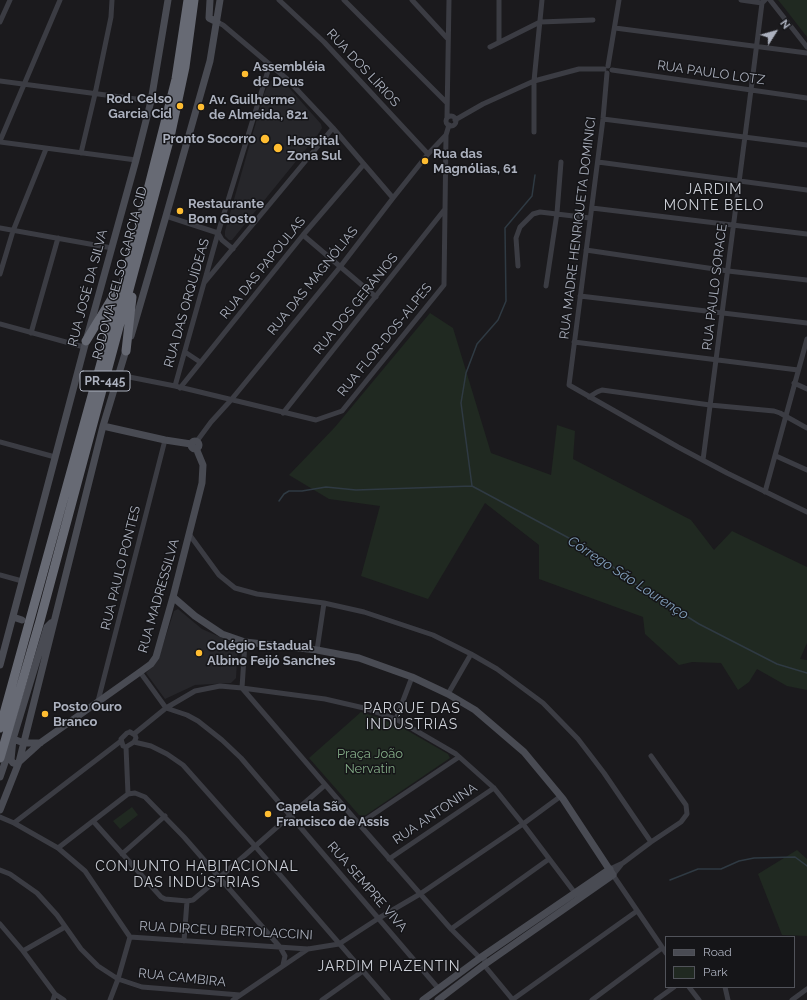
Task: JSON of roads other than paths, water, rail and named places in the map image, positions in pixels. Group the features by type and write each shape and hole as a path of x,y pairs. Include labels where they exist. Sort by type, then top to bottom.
{"highway":[{"name":"RODOVIA CELSO GARCIA CID","path":"0,728 137,233 176,79 188,0"},
{"name":"RODOVIA CELSO GARCIA CID","path":"0,758 40,621 170,137 185,67 194,0"},
{"path":"185,67 192,43 197,0"},
{"path":"85,344 111,300 129,248 137,233"},
{"path":"126,351 132,293 141,246"}],"street":[{"path":"0,22 10,0"},
{"path":"60,0 23,84 0,142 136,160"},
{"path":"81,153 111,17 112,0"},
{"name":"RUA JOSÉ DA SILVA","path":"0,664 151,101 168,0"},
{"path":"210,0 209,18 223,25 287,79 393,198"},
{"path":"0,778 49,625 103,426 166,216 210,61 220,0"},
{"name":"RUA DOS LÍRIOS","path":"279,0 324,42 428,154"},
{"path":"344,0 447,103"},
{"path":"412,0 447,38"},
{"path":"447,117 454,117 456,120 454,124 449,125 446,122 449,0"},
{"path":"499,0 499,42"},
{"path":"534,132 534,81 542,0"},
{"name":"RUA MADRE HENRIQUETA DOMINICI","path":"589,397 569,385 598,162 608,69 619,0"},
{"path":"741,0 764,1"},
{"path":"770,0 807,47"},
{"name":"RUA PAULO SORACE","path":"702,460 764,1"},
{"path":"490,47 540,22 593,20"},
{"path":"615,28 807,52"},
{"name":"RUA DAS ORQUÍDEAS","path":"178,387 185,352 203,284 270,64"},
{"name":"RUA PAULO LOTZ","path":"456,120 483,104 534,81 579,69 608,69 807,98"},
{"path":"0,81 151,101"},
{"path":"603,119 807,145"},
{"name":"RUA FLOR-DOS-ALPES","path":"119,375 178,387 316,420 342,412 444,285 446,135 449,125"},
{"path":"203,284 332,128"},
{"name":"RUA DAS MAGNÓLIAS","path":"195,445 211,422 231,400 340,267 428,154 446,135"},
{"path":"0,274 14,231 46,148"},
{"path":"546,286 557,214 561,162"},
{"path":"598,162 807,190"},
{"name":"RUA DAS PAPOULAS","path":"178,387 303,235 364,164"},
{"path":"592,208 807,234"},
{"name":"RUA DOS GERÂNIOS","path":"283,413 445,209"},
{"path":"518,266 516,238 520,227 533,214 540,212 590,218"},
{"path":"166,216 218,233 222,240 233,249"},
{"path":"0,228 112,248"},
{"path":"303,235 376,297"},
{"path":"31,333 58,238"},
{"path":"586,250 728,271 807,280"},
{"path":"580,296 807,323"},
{"path":"0,324 31,333 85,344"},
{"path":"765,492 807,339"},
{"path":"574,342 798,370"},
{"path":"185,352 200,362"},
{"path":"794,383 807,389"},
{"path":"807,428 774,411 710,405 602,390 589,397 702,460 807,512"},
{"path":"103,426 195,445"},
{"name":"RUA PAULO PONTES","path":"98,701 166,440"},
{"path":"0,442 55,457"},
{"name":"RUA MADRESSILVA","path":"19,762 40,743 151,664 158,654 202,483 203,465 195,445"},
{"path":"776,456 807,470"},
{"path":"189,534 219,575 236,588 257,594 324,603 364,612 433,635 497,669 543,703 578,739 604,773 650,842"},
{"path":"0,575 22,581"},
{"path":"173,597 214,630 245,642 317,650 359,658 412,677 448,694 475,710 524,752 560,796 665,952"},
{"path":"317,650 324,603"},
{"path":"13,617 22,620"},
{"path":"0,810 19,762 49,625"},
{"path":"245,642 242,688 451,929 480,958 484,958 484,965 512,1000 637,911"},
{"path":"448,694 471,654"},
{"path":"140,672 166,708"},
{"path":"396,720 412,677"},
{"path":"134,734 166,708 194,691 220,686 332,701 364,708 396,720 459,757 494,788 575,893"},
{"name":"RUA SEMPRE VIVA","path":"166,708 193,718 222,740 245,762 438,988"},
{"path":"14,823 121,741 123,736 127,733 130,732 134,734"},
{"path":"126,747 134,742 136,738 134,734"},
{"path":"13,739 24,743 40,743"},
{"path":"13,739 10,760 16,764 19,762"},
{"path":"121,741 123,746 126,747 128,794"},
{"path":"134,742 151,746 177,760 255,846 388,1000"},
{"path":"438,1000 612,872 650,842 681,822 687,814 686,805 651,756"},
{"path":"359,824 459,757"},
{"path":"93,821 161,897 164,899 187,901 193,900 325,785"},
{"name":"RUA ANTONINA","path":"389,859 494,788"},
{"path":"58,848 128,794 136,793 142,796 165,816 280,947 285,956 283,965"},
{"name":"RUA DIRCEU BERTOLACCINI","path":"0,817 14,823 58,848 85,871 130,937 308,949 339,944 420,894 523,824 560,796"},
{"path":"122,854 165,816"},
{"path":"451,929 549,859"},
{"name":"RUA CAMBIRA","path":"0,870 10,874 37,893 57,915 81,950 98,966 118,979 142,987 240,995"},
{"path":"423,1000 480,958 575,893 612,872"},
{"path":"184,941 187,901"},
{"path":"0,924 23,951 55,994 64,1000"},
{"path":"23,951 65,927"},
{"path":"110,1000 118,979 130,937"},
{"path":"592,1000 662,948"},
{"path":"232,1000 308,949"},
{"path":"322,1000 363,971"},
{"path":"656,1000 673,988"},
{"path":"690,988 699,1000"},
{"path":"725,988 728,1000"},
{"path":"792,1000 807,989"},
{"path":"53,1000 55,994"}],"waterway":[{"name":"Córrego São Lourenço","path":"535,175 532,196 505,228 506,301 498,320 477,344 466,373 461,403 472,486 593,551 632,582 699,624 777,664 807,673"},
{"path":"279,501 284,494 289,491 302,491 326,487 356,490 472,486"},
{"path":"670,880 698,869 721,869 739,861 754,858 795,857 807,866"}],"place":[{"name":"Assembléia de Deus","path":"245,74"},
{"name":"Rod. Celso Garcia Cid","path":"180,106"},
{"name":"Av. Guilherme de Almeida, 821","path":"201,107"},
{"name":"Pronto Socorro","path":"265,139"},
{"name":"Hospital Zona Sul","path":"278,148"},
{"name":"Rua das Magnólias, 61","path":"425,161"},
{"name":"Restaurante Bom Gosto","path":"180,211"},
{"name":"Colégio Estadual Albino Feijó Sanches","path":"199,653"},
{"name":"Posto Ouro Branco","path":"45,714"},
{"name":"Capela São Francisco de Assis","path":"268,814"}],"district":[{"name":"JARDIM MONTE BELO","path":"714,198"},
{"name":"PARQUE DAS INDÚSTRIAS","path":"412,718"},
{"name":"CONJUNTO HABITACIONAL DAS INDÚSTRIAS","path":"197,876"},
{"name":"JARDIM PIAZENTIN","path":"389,967"}],"park label":[{"name":"Praça João Nervatin","path":"370,762"}]}
